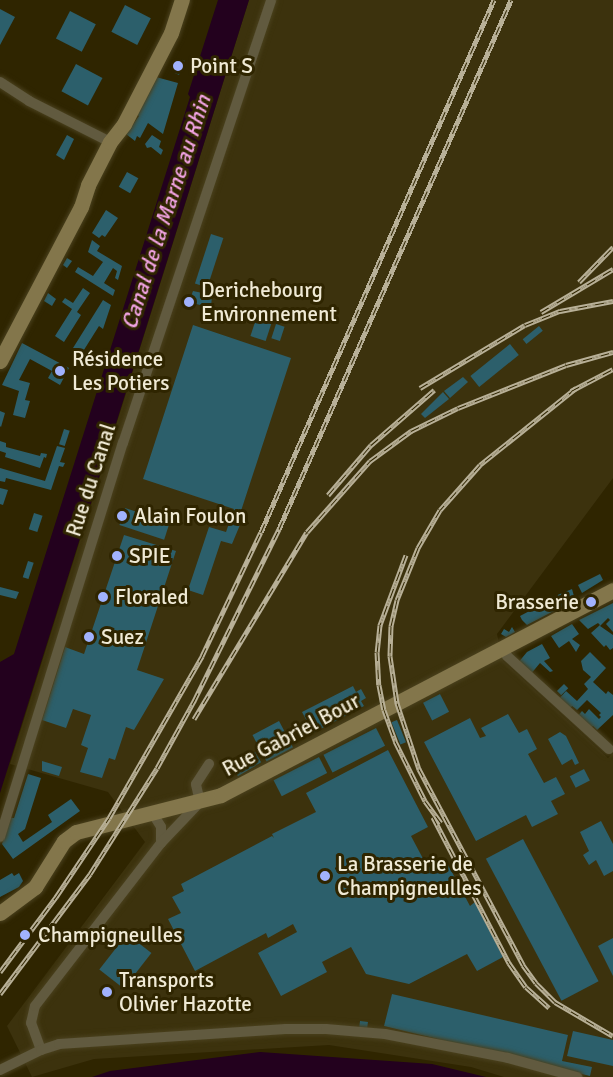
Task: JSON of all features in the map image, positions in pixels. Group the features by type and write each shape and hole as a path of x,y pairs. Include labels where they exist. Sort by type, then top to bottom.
{"main road":[{"path":"0,361 81,207 88,185 110,142 116,120 164,28 180,5"},
{"path":"0,346 73,203 88,185"},
{"name":"Rue Gabriel Bour","path":"0,913 35,886 60,847 73,834 200,802 231,790 613,591"}],"street":[{"name":"Rue du Canal","path":"0,837 90,546 271,0"},
{"path":"0,82 29,101 110,142"},
{"path":"502,648 507,656 609,749"},
{"path":"41,1050 31,1023 35,1006 161,843 200,802 196,784 209,764"},
{"path":"158,813 169,821 171,832"},
{"path":"158,813 161,843"},
{"path":"0,1070 58,1044 145,1037 326,1029 385,1034 508,1058 577,1077"}],"shaded area":[{"path":"249,0 613,0 613,478 497,634 503,661 608,758 613,753 613,1077 504,1077 471,1067 329,1045 94,1059 32,1077 7,1026 145,842 108,792 10,764"}],"water":[{"name":"Canal de la Marne au Rhin","path":"218,0 249,0 0,793 0,662 14,654 190,97 188,94"},
{"path":"260,1052 432,1064 486,1077 92,1077 110,1071"}],"building":[{"path":"125,5 151,18 137,45 111,32"},
{"path":"0,9 15,17 0,45"},
{"path":"70,11 96,24 82,52 56,39"},
{"path":"180,59 185,61 179,75 174,73"},
{"path":"76,64 102,78 88,105 61,91"},
{"path":"156,77 178,83 163,134 148,123 140,138 137,136 135,141 126,134 139,116 136,114"},
{"path":"67,135 74,139 64,160 56,155"},
{"path":"152,135 161,141 159,147 163,150 161,155 151,147 147,148 145,144"},
{"path":"127,172 138,178 130,193 119,187"},
{"path":"106,210 118,218 105,237 102,235 99,238 92,233"},
{"path":"211,234 223,238 207,287 195,283"},
{"path":"92,240 100,246 97,251 122,266 118,280 115,278 117,271 113,268 104,283 115,290 113,296 75,272 78,267 93,276 103,262 88,252"},
{"path":"67,258 72,261 67,268 63,265"},
{"path":"83,288 90,293 77,312 81,315 64,342 55,336 72,309 62,302 65,298 73,303"},
{"path":"193,291 212,295 211,308 189,302"},
{"path":"48,293 56,299 52,306 44,301"},
{"path":"103,300 111,305 103,329 99,326 82,353 86,356 83,361 72,354 75,349 73,348"},
{"path":"256,319 271,324 266,341 250,336"},
{"path":"276,324 285,327 280,341 271,338"},
{"path":"193,325 291,358 241,511 245,513 232,544 221,541 203,595 188,590 209,527 226,532 234,509 143,479"},
{"path":"539,326 543,331 526,344 523,339"},
{"name":"Résidence Les Potiers","path":"22,343 69,368 60,385 48,378 52,371 30,359 19,380 30,383 25,400 30,401 25,418 13,415 19,391 2,385"},
{"path":"510,344 519,355 479,387 470,376"},
{"path":"463,377 468,382 450,398 444,391"},
{"path":"443,392 449,399 425,418 421,414"},
{"path":"0,411 5,413 1,427 0,426"},
{"path":"64,429 70,431 65,446 59,444"},
{"path":"0,441 6,443 6,447 40,456 41,453 47,454 46,458 44,457 40,468 5,457 6,453 0,451"},
{"path":"57,446 65,448 60,462 65,463 63,467 59,466 51,490 6,478 5,482 0,481 0,468 45,481"},
{"path":"0,488 8,490 3,505 0,504"},
{"path":"125,508 170,523 164,540 119,525"},
{"path":"34,513 43,516 37,532 29,529"},
{"path":"124,535 176,551 137,670 164,679 134,730 126,727 115,760 109,758 102,778 80,772 88,748 81,745 91,715 73,709 66,728 42,720 65,647 84,654"},
{"path":"28,561 34,563 28,579 23,577"},
{"path":"600,574 603,580 582,593 578,585"},
{"path":"0,587 19,592 16,599 0,595"},
{"path":"572,589 575,600 527,625 522,620 520,616 537,607 536,604"},
{"path":"613,603 613,632 606,624 610,620 608,618 600,626 613,635 613,648 610,650 591,633 600,625 598,623 588,629 579,620"},
{"path":"572,624 579,634 572,639 580,645 576,652 569,641 559,648 551,636"},
{"path":"512,627 515,632 506,637 501,634 504,629 509,632"},
{"path":"542,644 550,658 544,661 553,671 550,672 540,663 530,675 517,664 527,652"},
{"path":"590,652 606,668 593,682 606,694 608,691 613,695 613,715 597,730 593,726 590,729 577,717 582,711 585,714 589,709 599,719 601,717 599,715 601,713 587,700 577,710 572,706 569,710 558,700 566,691 577,701 588,689 584,684 591,677 583,670 581,661"},
{"path":"564,684 568,688 561,695 557,691"},
{"path":"353,686 356,692 361,689 366,698 361,701 364,706 313,733 302,712"},
{"path":"440,694 449,712 432,720 423,703"},
{"path":"508,714 519,733 527,729 537,749 528,754 544,783 556,777 565,794 551,801 558,814 532,827 526,815 476,841 424,742 470,718 480,738 486,736 481,728"},
{"path":"397,720 406,742 400,745 391,722"},
{"path":"279,721 293,747 267,762 253,735"},
{"path":"376,728 385,746 333,773 323,755"},
{"path":"560,732 566,736 579,763 575,765 572,759 562,765 548,739"},
{"name":"La Brasserie de Champigneulles","path":"388,750 428,827 411,836 428,868 445,859 470,906 475,902 503,957 477,971 467,954 409,984 366,974 351,947 322,962 327,972 281,996 258,953 297,932 293,924 268,938 266,933 195,971 168,919 181,913 172,897 184,891 181,884 272,836 274,838 272,834 316,812 306,793"},
{"path":"255,752 261,762 238,776 232,766"},
{"path":"319,757 327,773 282,796 274,780"},
{"path":"42,761 62,767 59,776 42,771"},
{"path":"584,769 590,781 576,788 570,776"},
{"path":"28,774 41,778 25,829 18,834 23,842 52,822 48,815 71,799 80,811 13,859 2,844 10,818 14,818"},
{"path":"601,821 613,844 613,871 604,876 596,860 589,865 583,855 589,851 580,832"},
{"path":"523,839 599,981 562,1001 486,859"},
{"path":"12,873 14,876 19,873 23,881 19,887 0,897 0,880"},
{"path":"127,934 151,953 124,989 99,969"},
{"path":"613,938 613,976 598,946"},
{"path":"392,994 568,1035 562,1061 592,1067 590,1076 384,1026"},
{"path":"360,1021 368,1022 367,1028 359,1027"},
{"path":"573,1031 613,1040 613,1066 567,1056"}],"railway":[{"path":"0,972 56,897 109,818 202,656 261,532 494,0"},
{"path":"0,994 90,874 157,768 194,701 279,529 511,0"},
{"path":"579,282 613,247"},
{"path":"541,312 613,269"},
{"path":"420,388 525,325 560,311 613,301"},
{"path":"194,719 307,532 370,461 411,431 458,408 566,365 613,352"},
{"path":"571,391 613,369"},
{"path":"576,388 480,465 440,510 418,548 397,600 391,626 390,656 397,703 419,769 523,965 536,983 555,1002 613,1036"},
{"path":"328,495 371,445 434,390"},
{"path":"406,555 380,625 377,652 379,685 384,710 395,741 425,801 441,823"},
{"path":"433,817 509,963 526,987 549,1008"}],"place":[{"name":"Point S","path":"178,66"},
{"name":"Derichebourg Environnement","path":"189,302"},
{"name":"Résidence Les Potiers","path":"60,371"},
{"name":"Alain Foulon","path":"122,516"},
{"name":"SPIE","path":"117,556"},
{"name":"Floraled","path":"103,597"},
{"name":"Brasserie","path":"591,602"},
{"name":"Suez","path":"89,637"},
{"name":"La Brasserie de Champigneulles","path":"325,876"},
{"name":"Champigneulles","path":"25,935"},
{"name":"Transports Olivier Hazotte","path":"107,992"}]}
